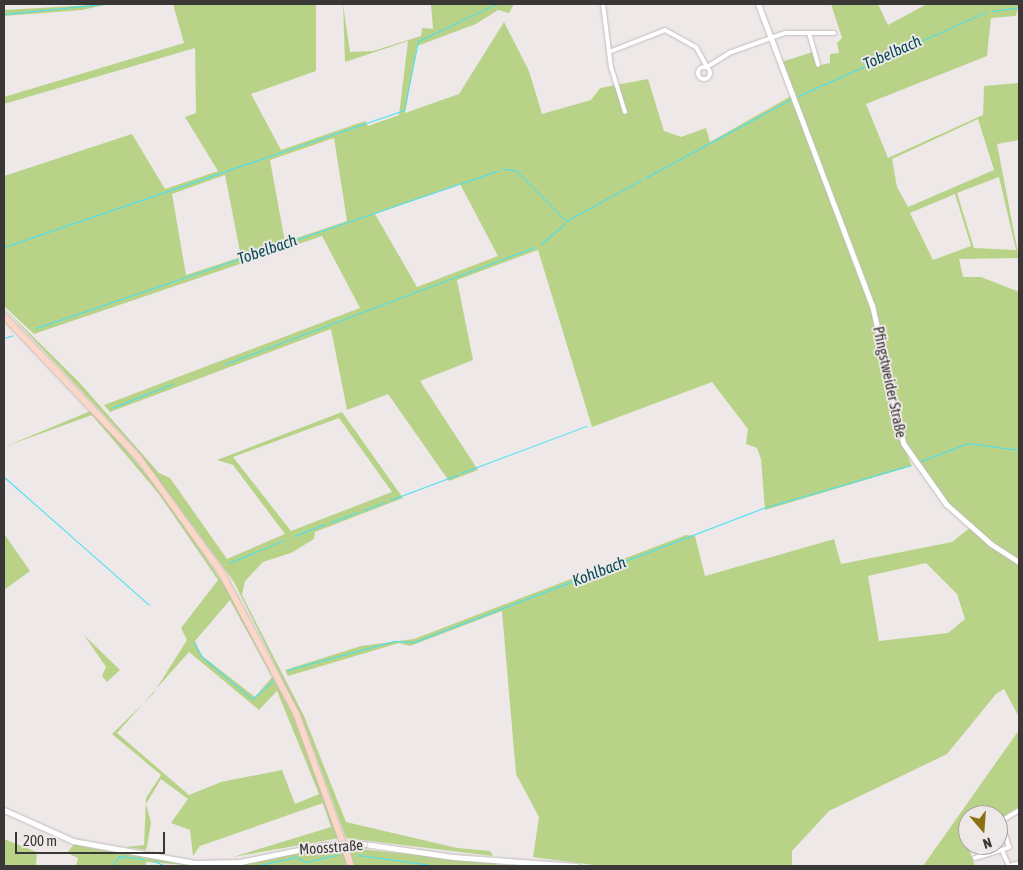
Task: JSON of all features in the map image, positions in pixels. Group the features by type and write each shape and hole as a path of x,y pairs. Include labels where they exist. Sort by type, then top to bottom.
{"main road":[{"path":"4,316 138,457 221,572 296,713 351,866"}],"street":[{"path":"603,4 609,52 625,112"},
{"name":"Pfingstweider Straße","path":"758,4 851,245 872,305 895,419 907,452 956,514 1019,562"},
{"path":"609,52 666,30 696,47 707,67 728,53 771,38 809,33 834,33"},
{"path":"809,33 818,65"},
{"name":"Moosstraße","path":"4,810 73,841 195,863 240,862 323,845 364,844 453,857 577,866"},
{"path":"1008,817 1019,810"},
{"path":"975,858 985,855"},
{"path":"1010,866 1019,863"}],"green space":[{"path":"109,4 82,10 4,16 4,10"},
{"path":"173,4 316,4 316,71 251,94 281,150 365,121 368,126 399,115 408,41 345,62 343,4 350,52 373,51 421,36 422,28 433,29 431,4 514,4 509,13 498,10 476,24 417,46 405,113 459,94 504,22 529,71 542,114 591,100 600,88 648,79 664,131 681,137 706,128 710,142 791,96 877,327 880,325 869,288 781,62 813,52 816,66 830,63 830,54 839,53 837,43 842,38 831,4 878,4 888,25 927,4 1019,4 1016,16 991,18 987,56 866,104 888,158 983,115 984,86 1019,83 1019,140 997,144 1019,258 959,259 963,277 981,277 1019,292 1019,717 1004,689 996,694 947,754 829,811 792,851 792,866 601,866 533,857 539,817 516,774 502,611 410,646 399,643 288,676 285,670 361,646 414,639 686,535 695,536 705,576 834,539 841,564 952,542 972,526 938,493 904,440 882,337 879,338 894,424 912,466 765,510 761,459 757,448 746,444 748,429 712,382 592,427 538,250 457,280 473,360 420,381 478,470 449,481 388,394 347,410 331,329 110,412 104,405 360,308 322,236 34,334 4,306 4,176 132,134 165,189 218,171 185,117 196,113 195,48 4,104 4,97 184,43","holes":["978,119 994,170 908,207 897,187 892,159","334,138 347,221 285,242 270,160","225,175 241,257 186,275 172,194","999,177 1016,250 974,248 957,193","460,184 498,256 417,287 375,214","955,194 971,246 933,260 910,213","926,563 957,594 965,619 948,633 879,641 868,576"]},
{"path":"4,308 78,381 159,473 170,478 227,559 285,534 233,465 217,460 342,412 403,498 315,532 314,539 291,553 263,562 245,581 242,595 304,716 346,822 457,848 490,851 493,856 346,838 303,721 234,582 136,449","holes":["339,418 392,492 291,531 233,457"]},
{"path":"93,410 160,491 225,586 295,719 339,838 233,857 331,827 323,803 200,846 193,856 190,830 171,823 188,799 161,779 146,804 151,822 147,847 145,850 126,847 144,845 146,798 161,775 112,734 143,704 117,733 189,795 221,782 282,770 295,804 319,794 277,691 259,710 189,652 156,689 187,640 181,628 218,580 159,494 92,415 4,447","holes":["230,600 272,677 255,697 201,655 195,641"]},
{"path":"4,536 30,571 4,590"},
{"path":"84,635 120,670 107,682 102,676 106,667"},
{"path":"1019,730 1019,807 1008,814 1008,805 966,805"},
{"path":"958,816 958,855 971,855 975,866 923,866"},
{"path":"4,839 37,852 36,866 4,866"},
{"path":"74,844 201,866 146,862 146,866 76,866 78,858 67,853"},
{"path":"342,848 347,866 227,866 306,850"},
{"path":"349,848 497,863 498,866 354,866"}],"waterway":[{"path":"4,14 104,4"},
{"path":"4,247 404,110 418,41 496,4"},
{"name":"Tobelbach","path":"992,11 1019,7"},
{"name":"Tobelbach","path":"798,96 986,12"},
{"name":"Tobelbach","path":"645,178 791,99"},
{"name":"Tobelbach","path":"503,169 516,170 566,221 641,180"},
{"name":"Tobelbach","path":"36,328 498,171"},
{"path":"541,244 565,223"},
{"path":"225,364 535,247"},
{"name":"Tobelbach","path":"4,338 13,335"},
{"path":"111,408 172,384"},
{"path":"461,473 586,426"},
{"name":"Kohlbach","path":"918,462 968,443 1019,450"},
{"name":"Kohlbach","path":"287,670 394,641 414,642 760,509 910,465"},
{"path":"390,500 457,475"},
{"path":"4,477 149,605"},
{"path":"364,510 385,502"},
{"path":"331,522 358,512"},
{"path":"294,536 326,524"},
{"path":"229,563 284,540"},
{"name":"Kohlbach","path":"194,642 202,657 252,699 273,681"},
{"path":"255,866 296,857 306,862 337,855"},
{"path":"358,855 438,866"},
{"path":"111,866 119,856 144,859"},
{"path":"153,861 166,866"}]}
